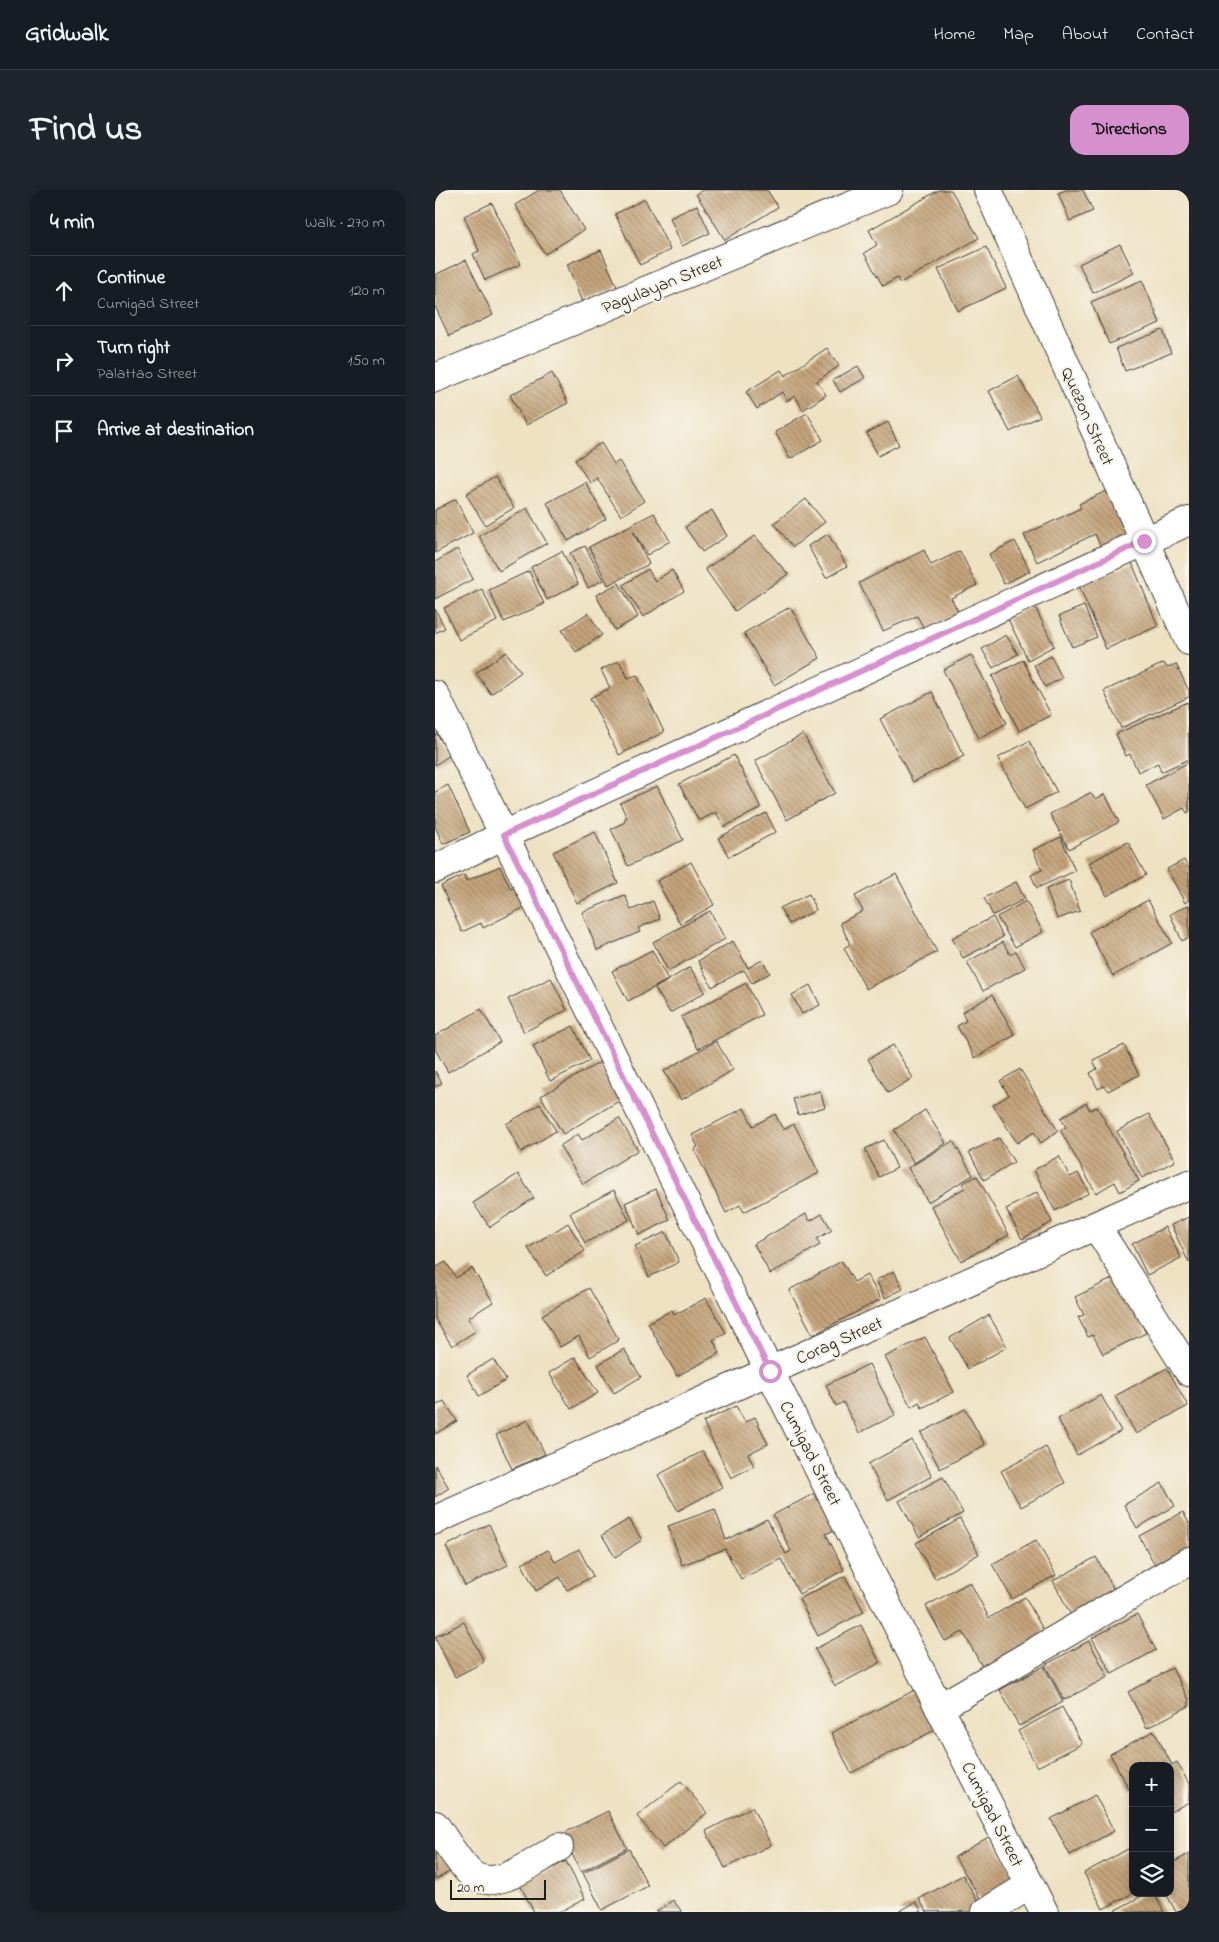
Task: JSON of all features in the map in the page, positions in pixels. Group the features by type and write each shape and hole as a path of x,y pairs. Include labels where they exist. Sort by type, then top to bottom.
{"street":[{"name":"Pagulayan Street","path":"435,378 889,190"},
{"name":"Quezon Street","path":"988,190 1189,641"},
{"path":"435,869 504,835 1189,521"},
{"name":"Cumigad Street","path":"435,695 770,1371 1044,1912"},
{"name":"Corag Street","path":"435,1520 1189,1184"},
{"path":"1097,1226 1189,1372"},
{"path":"939,1708 1189,1561"},
{"path":"435,1825 470,1874 484,1881 506,1879 559,1847"},
{"path":"987,1912 1030,1884"}],"building":[{"path":"539,190 560,190 584,230 545,254 515,205"},
{"path":"702,190 767,190 778,207 725,240 696,194"},
{"path":"939,190 951,190 979,238 900,283 897,278 883,286 864,253 877,245 869,230"},
{"path":"1066,190 1083,190 1093,211 1070,221 1058,193"},
{"path":"645,199 670,250 640,265 615,214"},
{"path":"492,203 521,264 485,280 473,254 479,251 464,216"},
{"path":"697,205 710,233 682,246 670,218"},
{"path":"1120,244 1134,273 1093,293 1079,264"},
{"path":"986,247 1006,288 958,311 938,269"},
{"path":"601,250 617,287 582,302 567,264"},
{"path":"466,260 493,315 449,336 435,306 435,275"},
{"path":"1142,280 1160,323 1109,344 1091,302"},
{"path":"1163,330 1171,353 1125,371 1116,348"},
{"path":"827,348 839,366 817,381 826,395 803,410 795,396 787,401 782,392 757,409 746,392 781,370 785,376"},
{"path":"858,366 865,378 840,392 833,380"},
{"path":"552,373 568,403 526,425 510,395"},
{"path":"1018,376 1040,416 1010,432 989,391"},
{"path":"807,413 823,440 790,459 775,432"},
{"path":"888,422 899,445 878,456 867,433"},
{"path":"601,443 614,464 619,461 644,501 621,516 597,478 590,483 575,460"},
{"path":"495,477 514,508 485,525 466,494"},
{"path":"585,482 606,519 568,541 547,503"},
{"path":"1106,491 1128,535 1101,548 1095,534 1037,562 1024,535 1081,508 1079,504"},
{"path":"456,499 473,533 435,553 435,510"},
{"path":"806,499 825,522 793,547 774,523"},
{"path":"527,508 547,543 499,571 479,536"},
{"path":"712,510 727,536 702,552 685,527"},
{"path":"654,513 670,541 647,555 633,531 649,564 608,585 589,547"},
{"path":"828,534 847,566 826,578 808,546"},
{"path":"755,536 788,574 735,611 705,569"},
{"path":"1015,541 1030,571 1004,584 989,554"},
{"path":"585,546 603,580 588,588 570,553"},
{"path":"457,549 473,579 435,599 435,562"},
{"path":"924,550 931,565 960,551 977,585 951,598 960,615 926,632 917,616 883,631 859,583"},
{"path":"562,551 578,584 547,600 531,567"},
{"path":"1132,563 1158,626 1106,649 1079,586"},
{"path":"648,569 655,581 672,570 684,591 643,617 623,585"},
{"path":"529,571 544,604 504,622 489,590"},
{"path":"619,583 638,617 615,630 596,595"},
{"path":"482,589 497,621 459,640 444,608"},
{"path":"1034,605 1054,646 1028,660 1008,619"},
{"path":"1084,606 1097,637 1072,647 1059,616"},
{"path":"790,607 820,658 774,685 744,633"},
{"path":"435,609 445,628 435,633"},
{"path":"588,613 602,635 576,652 562,630"},
{"path":"1006,635 1018,654 993,668 982,649"},
{"path":"506,652 521,672 491,694 476,673"},
{"path":"971,655 1007,723 979,738 943,670"},
{"path":"1051,656 1062,678 1045,687 1034,665"},
{"path":"1023,660 1051,715 1019,731 992,676"},
{"path":"619,661 628,678 637,675 664,732 619,755 590,698 610,688 601,670"},
{"path":"1164,663 1167,668 1176,664 1189,691 1189,697 1121,728 1104,691"},
{"path":"932,692 964,756 913,782 880,719"},
{"path":"1188,702 1189,759 1161,772 1158,763 1138,772 1130,754 1126,756 1116,734"},
{"path":"437,734 450,755 435,765 435,735"},
{"path":"803,734 835,793 787,820 755,761"},
{"path":"1029,741 1057,792 1025,809 998,758"},
{"path":"734,755 761,808 724,827 716,812 699,821 679,784"},
{"path":"1189,762 1189,812 1187,813 1184,808 1164,819 1146,785"},
{"path":"448,785 470,832 443,844 435,826 435,792"},
{"path":"657,786 683,840 628,866 611,829 625,822 624,819 627,818 620,803"},
{"path":"1090,793 1096,799 1105,794 1119,822 1069,849 1050,814"},
{"path":"766,813 776,832 729,857 718,838"},
{"path":"595,832 618,883 577,903 553,852"},
{"path":"1061,837 1075,871 1037,888 1031,875 1042,870 1033,850"},
{"path":"1128,842 1146,875 1107,896 1089,863"},
{"path":"1184,860 1189,869 1189,900 1185,903 1167,869"},
{"path":"691,862 714,905 680,924 657,881"},
{"path":"500,866 511,889 519,886 527,906 483,928 481,923 462,932 441,886 464,875 466,881"},
{"path":"896,874 937,952 866,989 844,948 850,944 840,923 863,911 855,896"},
{"path":"1069,880 1080,911 1057,919 1046,889"},
{"path":"1016,882 1025,899 993,915 984,898"},
{"path":"809,894 816,910 789,924 780,908"},
{"path":"625,895 631,910 653,901 660,919 638,928 640,932 597,950 582,912"},
{"path":"1148,900 1172,943 1113,976 1089,932"},
{"path":"1026,901 1043,932 1015,947 997,917"},
{"path":"1189,905 1189,937 1182,941 1170,914"},
{"path":"710,911 725,939 668,971 653,942"},
{"path":"993,917 1003,937 963,958 952,938"},
{"path":"733,941 748,968 762,960 770,973 752,983 744,970 712,987 698,961"},
{"path":"1003,942 1010,955 1016,951 1025,968 983,991 967,962"},
{"path":"652,950 668,980 628,1001 612,971"},
{"path":"690,967 705,992 670,1013 655,988"},
{"path":"551,978 567,1010 524,1032 508,999"},
{"path":"746,983 762,1015 698,1049 681,1017"},
{"path":"810,985 820,1005 802,1014 792,995"},
{"path":"992,995 1015,1035 975,1058 957,1026 966,1021 962,1012"},
{"path":"481,1009 500,1042 448,1072 435,1049 435,1036"},
{"path":"573,1026 590,1061 550,1081 533,1046"},
{"path":"716,1041 733,1070 681,1100 664,1071"},
{"path":"893,1045 913,1078 888,1093 868,1059"},
{"path":"1124,1045 1139,1075 1108,1091 1104,1086 1098,1089 1090,1073 1097,1069 1093,1060"},
{"path":"602,1061 624,1098 563,1134 541,1096"},
{"path":"1020,1069 1058,1131 1041,1143 1034,1132 1017,1143 993,1105 1009,1095 1000,1081"},
{"path":"435,1071 442,1083 435,1087"},
{"path":"820,1091 825,1107 798,1115 793,1099"},
{"path":"1086,1103 1090,1110 1097,1107 1139,1181 1120,1192 1115,1182 1096,1193 1060,1130 1066,1127 1061,1118"},
{"path":"540,1104 556,1131 521,1152 506,1124"},
{"path":"744,1108 753,1126 775,1114 783,1130 794,1124 819,1173 744,1212 740,1205 726,1213 694,1149 698,1147 692,1135"},
{"path":"925,1110 946,1143 914,1163 894,1130"},
{"path":"1149,1114 1175,1161 1142,1178 1117,1131"},
{"path":"619,1118 638,1150 583,1184 560,1146 578,1134 582,1140"},
{"path":"999,1138 1014,1162 984,1180 969,1152"},
{"path":"884,1140 897,1168 879,1177 865,1149"},
{"path":"953,1141 973,1175 928,1202 908,1168"},
{"path":"1059,1156 1070,1177 1078,1173 1089,1193 1055,1211 1034,1170"},
{"path":"518,1174 534,1198 490,1227 473,1203"},
{"path":"977,1176 1009,1235 961,1261 931,1206 965,1188 963,1183"},
{"path":"656,1189 670,1220 639,1235 625,1203"},
{"path":"614,1190 629,1220 585,1243 570,1213"},
{"path":"1037,1192 1052,1222 1022,1239 1006,1209"},
{"path":"806,1214 810,1221 822,1214 832,1230 817,1239 820,1245 770,1274 754,1244"},
{"path":"1189,1217 1189,1263 1171,1225"},
{"path":"568,1223 585,1251 546,1276 528,1248"},
{"path":"1165,1227 1181,1258 1147,1275 1132,1244"},
{"path":"666,1232 679,1262 649,1277 635,1246"},
{"path":"842,1261 854,1282 867,1275 881,1299 813,1335 789,1290"},
{"path":"446,1262 456,1278 472,1268 493,1302 468,1318 476,1331 452,1346 435,1319 435,1268"},
{"path":"894,1271 903,1289 885,1298 876,1280"},
{"path":"1118,1276 1146,1333 1103,1354 1093,1335 1088,1337 1078,1317 1084,1315 1075,1297"},
{"path":"589,1288 619,1340 590,1357 579,1336 560,1347 542,1315"},
{"path":"706,1298 726,1333 713,1340 720,1353 677,1376 648,1323 672,1310 674,1315"},
{"path":"989,1315 1007,1347 968,1369 950,1338"},
{"path":"925,1337 954,1392 922,1408 919,1402 911,1407 885,1357"},
{"path":"624,1349 641,1377 614,1393 598,1365"},
{"path":"575,1357 598,1393 571,1409 549,1373"},
{"path":"493,1359 506,1380 479,1396 467,1375"},
{"path":"869,1364 895,1415 859,1433 843,1402 836,1406 826,1385"},
{"path":"1167,1368 1188,1406 1136,1434 1115,1396"},
{"path":"1101,1395 1121,1431 1077,1455 1058,1419"},
{"path":"444,1401 457,1421 435,1434 435,1406"},
{"path":"736,1406 745,1422 755,1417 768,1444 748,1454 754,1466 731,1478 703,1422"},
{"path":"965,1409 985,1445 940,1469 921,1433"},
{"path":"528,1420 545,1454 512,1469 496,1435"},
{"path":"912,1440 932,1476 888,1500 868,1464"},
{"path":"1046,1447 1065,1483 1021,1507 1001,1471"},
{"path":"703,1451 722,1487 678,1511 658,1475"},
{"path":"435,1465 449,1488 435,1497"},
{"path":"943,1477 963,1513 919,1537 899,1501"},
{"path":"1162,1483 1175,1506 1137,1528 1124,1505"},
{"path":"819,1491 838,1528 826,1534 844,1570 799,1594 781,1559 741,1579 725,1549 682,1565 668,1526 715,1509 726,1540 767,1519 786,1554 791,1551 773,1515"},
{"path":"1183,1512 1189,1523 1189,1556 1159,1572 1139,1536"},
{"path":"629,1519 642,1540 615,1557 602,1535"},
{"path":"960,1519 979,1554 935,1579 916,1543"},
{"path":"489,1524 508,1565 465,1586 446,1546"},
{"path":"1036,1540 1056,1575 1012,1599 992,1564"},
{"path":"579,1549 593,1576 567,1590 560,1577 536,1591 522,1564 548,1550 555,1562"},
{"path":"1096,1557 1116,1593 1072,1617 1053,1581"},
{"path":"845,1576 864,1612 818,1636 799,1599"},
{"path":"970,1582 989,1618 1025,1597 1046,1635 984,1670 963,1632 945,1641 926,1606"},
{"path":"1137,1614 1156,1650 1112,1674 1092,1638"},
{"path":"464,1622 484,1662 455,1677 435,1637"},
{"path":"861,1625 880,1663 835,1686 815,1649"},
{"path":"1089,1641 1108,1677 1064,1700 1045,1665"},
{"path":"1044,1666 1063,1702 1019,1726 1000,1690"},
{"path":"1172,1668 1189,1700 1189,1706 1147,1728 1128,1692"},
{"path":"917,1689 937,1729 851,1773 831,1733"},
{"path":"1062,1707 1082,1744 1037,1767 1018,1731"},
{"path":"1154,1731 1170,1762 1129,1762 1129,1789 1110,1754"},
{"path":"1177,1762 1189,1784 1189,1802 1174,1810 1174,1764"},
{"path":"681,1781 707,1813 663,1848 637,1816"},
{"path":"1095,1795 1114,1831 1070,1855 1051,1819"},
{"path":"752,1807 771,1845 725,1868 706,1831"},
{"path":"608,1811 627,1848 581,1872 562,1834"},
{"path":"435,1832 458,1867 435,1880"},
{"path":"990,1836 1021,1886 986,1908 955,1857"},
{"path":"629,1849 648,1886 602,1910 583,1873"},
{"path":"1128,1849 1129,1851 1129,1895 1103,1909 1084,1873"},
{"path":"1189,1854 1189,1912 1176,1912 1168,1897 1174,1897 1174,1862"},
{"path":"566,1861 585,1899 559,1912 534,1912 520,1885"},
{"path":"963,1875 983,1911 927,1912 919,1899"},
{"path":"1140,1897 1156,1897 1164,1912 1112,1912"},
{"path":"673,1900 682,1912 656,1912"},
{"path":"916,1902 922,1912 898,1912"}],"route":[{"path":"770,1371 504,835 1144,541"}]}
